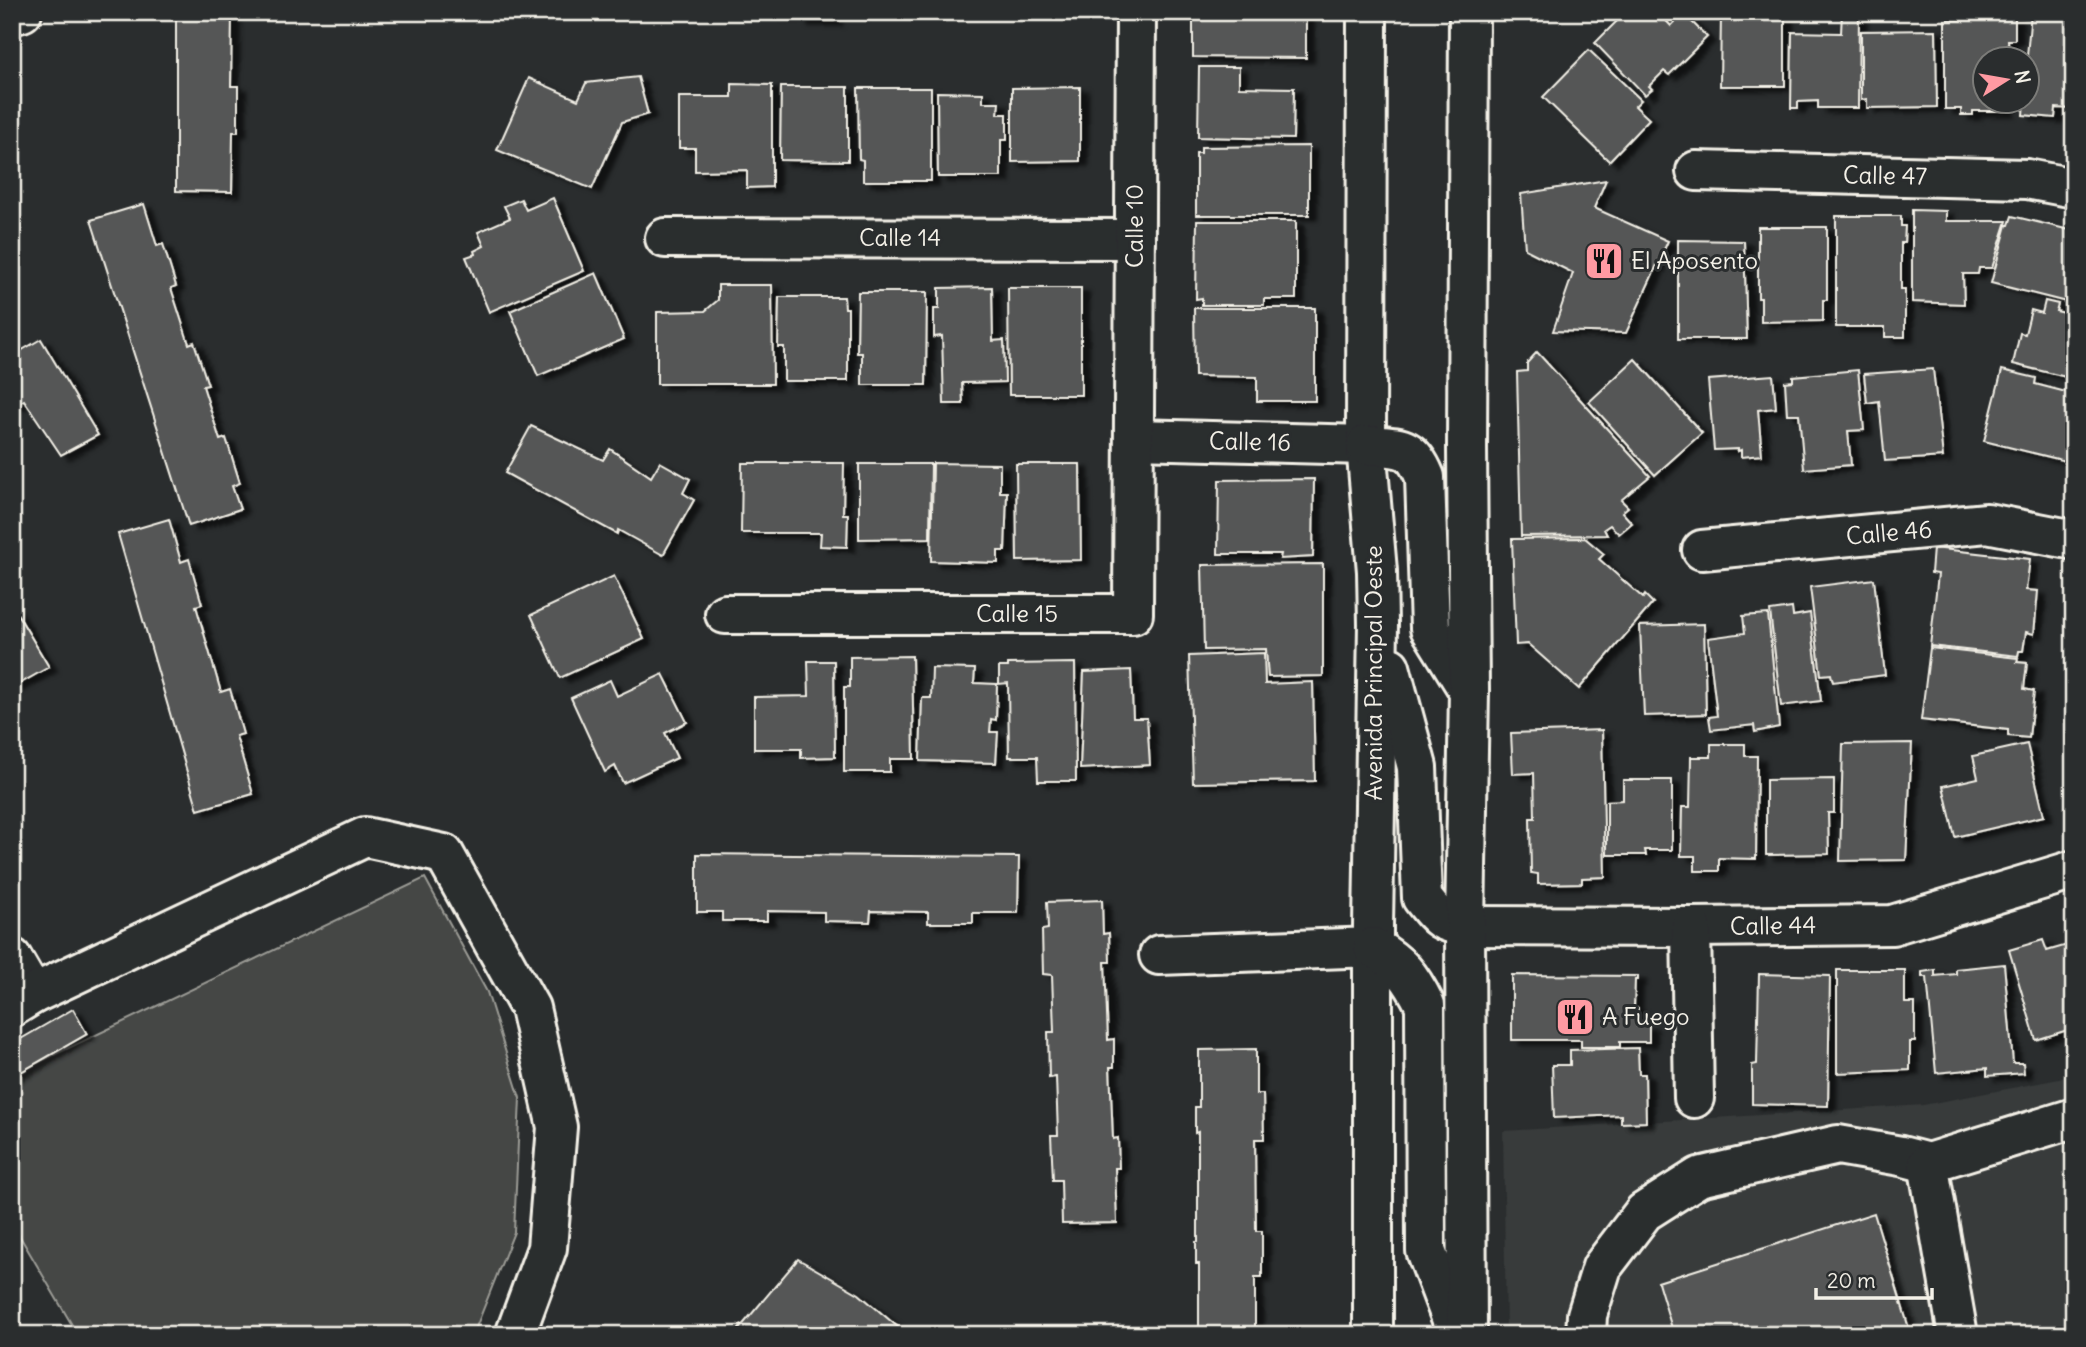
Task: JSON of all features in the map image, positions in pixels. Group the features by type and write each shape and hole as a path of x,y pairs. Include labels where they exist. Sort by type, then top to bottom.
{"main road":[{"path":"12,15 23,12"},
{"name":"Calle 10","path":"1133,439 1136,12"},
{"name":"Avenida Principal Oeste","path":"1367,12 1366,445 1377,572 1378,624 1373,947 1373,1335"},
{"path":"1466,1335 1469,12"},
{"name":"Calle 47","path":"1696,172 2027,179 2074,188"},
{"name":"Calle 14","path":"665,238 1135,239"},
{"name":"Calle 16","path":"1133,439 1366,445 1403,448 1417,458 1425,477 1430,628 1469,691"},
{"name":"Calle 15","path":"725,614 1133,614 1133,439"},
{"name":"Calle 46","path":"1702,550 1987,523 2074,541"},
{"path":"1378,624 1417,767 1422,898 1446,923 1465,926"},
{"path":"12,958 23,1000 365,837 444,854 530,1008 556,1127 547,1248 514,1335"},
{"name":"Calle 44","path":"1465,926 1691,928 1892,925 2074,870"},
{"path":"1691,928 1694,1097"},
{"path":"1159,955 1373,947 1395,960 1413,980 1425,1005 1426,1251 1458,1335"},
{"path":"1586,1335 1587,1315 1602,1267 1644,1212 1699,1177 1838,1145 1928,1163 2074,1118"},
{"path":"1928,1163 1958,1335"}],"shaded area":[{"path":"425,878 487,992 520,1098 514,1232 473,1335 78,1335 12,1223 12,1075"},
{"path":"2074,1074 2074,1335 1506,1335 1503,1131 1923,1105"}],"building":[{"path":"176,12 232,12 231,86 238,86 238,132 233,132 232,192 176,191"},
{"path":"776,12 859,14 834,15 834,21 800,21 801,15 776,15"},
{"path":"1193,12 1306,12 1306,58 1193,57"},
{"path":"1626,12 1658,12 1671,26 1683,13 1707,37 1669,75 1664,71 1649,86 1652,89 1645,95 1595,43"},
{"path":"1721,12 1785,12 1785,86 1720,86"},
{"path":"1842,12 1859,12 1858,108 1818,108 1818,101 1798,102 1798,108 1791,108 1792,32 1841,33"},
{"path":"1959,12 2015,12 2015,40 2008,40 2008,46 1970,46 1970,115 1961,115 1961,109 1945,109 1945,20 1959,20"},
{"path":"2031,12 2074,12 2074,109 2056,108 2055,118 2034,116 2040,116 2040,46 2028,46"},
{"path":"1936,30 1937,107 1867,108 1867,99 1861,100 1861,31"},
{"path":"1589,50 1641,100 1635,106 1649,119 1609,161 1543,97"},
{"path":"1199,67 1239,67 1239,87 1294,88 1293,139 1198,137"},
{"path":"638,77 648,114 622,122 592,189 497,150 529,78 578,100 586,83"},
{"path":"732,84 772,85 772,187 747,188 747,170 695,171 695,148 679,148 679,97 732,97"},
{"path":"781,87 848,87 848,161 780,160"},
{"path":"1080,87 1080,161 1012,162 1012,88"},
{"path":"858,88 931,88 931,181 863,181 863,160 859,159"},
{"path":"937,92 983,93 983,102 999,102 998,114 1007,114 1007,140 1001,140 1001,177 938,177"},
{"path":"1309,146 1309,215 1196,215 1196,153 1201,153 1201,147"},
{"name":"El Aposento","path":"1606,180 1594,208 1668,241 1626,333 1553,331 1573,273 1525,249 1521,194"},
{"path":"553,198 584,271 489,312 466,257 475,254 474,251 484,246 478,232 510,218 504,206 521,199 526,210"},
{"path":"144,204 157,246 163,244 176,286 171,288 189,344 194,342 208,385 203,386 220,440 226,438 240,483 232,486 240,509 189,526 91,220"},
{"path":"1912,210 1946,211 1946,221 2007,221 1992,268 1979,268 1978,274 1963,274 1964,304 1912,302"},
{"path":"1836,216 1901,216 1901,226 1905,226 1904,243 1901,243 1901,289 1905,289 1905,337 1885,337 1885,327 1836,327"},
{"path":"2012,216 2074,231 2074,304 1991,283"},
{"path":"1197,221 1296,221 1296,299 1264,299 1264,305 1202,305 1202,298 1196,299"},
{"path":"1758,227 1827,227 1827,300 1823,300 1823,321 1761,322 1761,298 1758,298"},
{"path":"1678,240 1744,241 1747,339 1678,339"},
{"path":"596,273 624,339 538,376 510,311"},
{"path":"718,285 772,285 773,384 657,384 657,312 705,311 718,300"},
{"path":"992,287 993,341 1004,340 1005,382 962,383 963,404 944,404 942,336 934,337 934,309 939,309 939,288"},
{"path":"1008,288 1081,288 1081,395 1009,395"},
{"path":"858,292 927,292 926,385 862,385 862,353 857,353"},
{"path":"779,297 844,297 845,308 848,308 848,381 784,381 784,347 778,347"},
{"path":"2045,301 2058,304 2056,311 2074,315 2074,379 2013,364 2020,333 2025,334 2031,310 2042,313"},
{"path":"1194,308 1315,308 1315,401 1257,401 1257,377 1195,376"},
{"path":"41,339 98,435 61,455 24,400 12,407 12,356"},
{"path":"1537,352 1650,476 1621,500 1628,507 1622,512 1632,523 1619,534 1610,525 1604,529 1607,535 1521,536 1517,372 1527,371 1527,363"},
{"path":"1635,359 1702,433 1655,475 1589,402"},
{"path":"1933,369 1943,457 1885,461 1879,401 1867,403 1864,374"},
{"path":"1858,370 1864,430 1848,431 1851,465 1804,469 1799,414 1787,414 1785,382 1793,381 1793,376"},
{"path":"2002,370 2036,378 2035,384 2074,394 2074,445 2070,459 2074,459 2074,463 1984,441"},
{"path":"1773,375 1776,408 1758,410 1762,455 1741,457 1741,450 1738,449 1714,450 1708,380"},
{"path":"531,426 603,460 610,449 651,477 660,462 690,479 683,493 694,500 663,555 618,530 617,534 505,473"},
{"path":"742,463 844,463 843,514 848,514 847,547 820,546 821,533 741,533"},
{"path":"933,463 1000,464 1000,492 1007,492 1005,551 998,551 998,563 931,561"},
{"path":"859,464 931,464 930,538 859,539"},
{"path":"1016,464 1080,464 1081,560 1017,561"},
{"path":"1314,479 1313,557 1280,559 1281,554 1218,554 1219,480"},
{"path":"169,519 181,562 189,559 202,604 196,606 221,692 230,689 243,734 236,736 253,794 198,810 118,534"},
{"path":"1585,538 1604,554 1599,559 1643,598 1645,595 1653,603 1579,689 1528,644 1516,645 1512,539"},
{"path":"1933,548 2030,559 2026,590 2038,591 2034,634 2026,632 2023,651 2019,651 2018,656 1930,646 1938,574 1931,573"},
{"path":"1323,564 1323,676 1268,677 1266,649 1204,650 1202,565"},
{"path":"614,576 644,639 560,678 531,615"},
{"path":"1874,579 1885,675 1833,682 1831,674 1821,675 1810,587"},
{"path":"12,605 49,667 12,688"},
{"path":"1792,608 1793,616 1810,613 1821,701 1781,706 1770,611"},
{"path":"1768,614 1779,727 1755,732 1754,725 1711,730 1709,717 1717,716 1708,638 1745,633 1743,616"},
{"path":"1704,624 1706,714 1644,716 1640,626"},
{"path":"1930,648 2018,658 2017,662 2027,663 2024,689 2034,691 2029,738 2008,736 2008,730 1921,720"},
{"path":"1264,653 1265,684 1313,682 1315,781 1193,783 1189,656"},
{"path":"912,656 914,759 890,759 890,772 844,772 844,687 850,687 850,657"},
{"path":"808,661 834,661 835,757 801,758 801,749 754,749 754,697 809,696"},
{"path":"1075,663 1076,781 1038,781 1037,757 1009,757 1008,683 999,684 999,667 1008,667 1008,664"},
{"path":"932,668 975,669 974,683 997,684 996,720 991,719 990,732 998,732 996,763 920,761 922,698 931,698"},
{"path":"1131,670 1133,718 1147,718 1150,765 1080,769 1084,672"},
{"path":"663,674 687,722 665,733 677,758 623,783 615,766 605,772 571,698 610,680 617,696"},
{"path":"1602,730 1605,877 1582,878 1582,883 1538,884 1538,874 1531,873 1530,818 1535,818 1534,773 1513,774 1511,733"},
{"path":"1912,743 1906,860 1840,861 1843,744"},
{"path":"1711,744 1745,744 1745,756 1757,756 1756,859 1719,858 1719,871 1695,871 1695,856 1681,856 1682,807 1690,807 1691,757 1711,757"},
{"path":"2027,744 2044,816 1955,837 1943,786 1978,778 1973,756"},
{"path":"1834,779 1834,813 1828,813 1829,854 1766,855 1766,780"},
{"path":"1623,780 1672,780 1672,850 1645,850 1646,855 1607,855 1607,801 1623,800"},
{"path":"697,854 1019,857 1018,913 973,913 973,923 928,923 928,912 871,911 870,922 824,921 824,912 767,911 767,921 722,921 722,912 697,912"},
{"path":"1102,900 1103,934 1109,933 1110,962 1105,962 1108,1040 1114,1039 1114,1067 1110,1067 1113,1139 1118,1138 1119,1168 1115,1168 1117,1223 1062,1224 1061,1180 1053,1180 1051,1135 1058,1135 1056,1077 1049,1078 1048,1032 1054,1032 1052,975 1043,974 1042,930 1048,929 1047,902"},
{"path":"2043,940 2047,951 2074,943 2074,1028 2036,1040 2009,950"},
{"path":"2004,964 2013,1063 2023,1063 2024,1073 1987,1076 1987,1068 1936,1073 1927,977 1922,977 1922,972 1935,970 1935,976 1956,974 1956,969"},
{"path":"1837,970 1905,970 1905,1003 1915,1003 1915,1042 1910,1042 1910,1070 1837,1073"},
{"path":"1759,974 1830,976 1828,1106 1752,1104 1752,1065 1757,1064"},
{"name":"A Fuego","path":"1512,975 1638,976 1638,980 1635,980 1634,1008 1638,1008 1637,1026 1649,1025 1649,1042 1620,1042 1620,1047 1581,1047 1581,1040 1512,1040"},
{"path":"73,1009 87,1034 12,1077 12,1044"},
{"name":"A Fuego","path":"1638,1048 1639,1074 1645,1074 1646,1122 1621,1123 1621,1115 1554,1118 1552,1065 1570,1065 1570,1050"},
{"path":"1256,1049 1256,1094 1263,1094 1264,1139 1255,1139 1256,1231 1262,1231 1262,1277 1255,1277 1255,1335 1199,1335 1199,1264 1196,1264 1198,1132 1195,1133 1195,1107 1199,1107 1199,1050"},
{"path":"1874,1213 1911,1335 1674,1335 1658,1282"},
{"path":"798,1259 859,1294 904,1335 734,1335"}],"place":[{"name":"El Aposento","path":"1604,261"},
{"name":"A Fuego","path":"1575,1017"}]}
